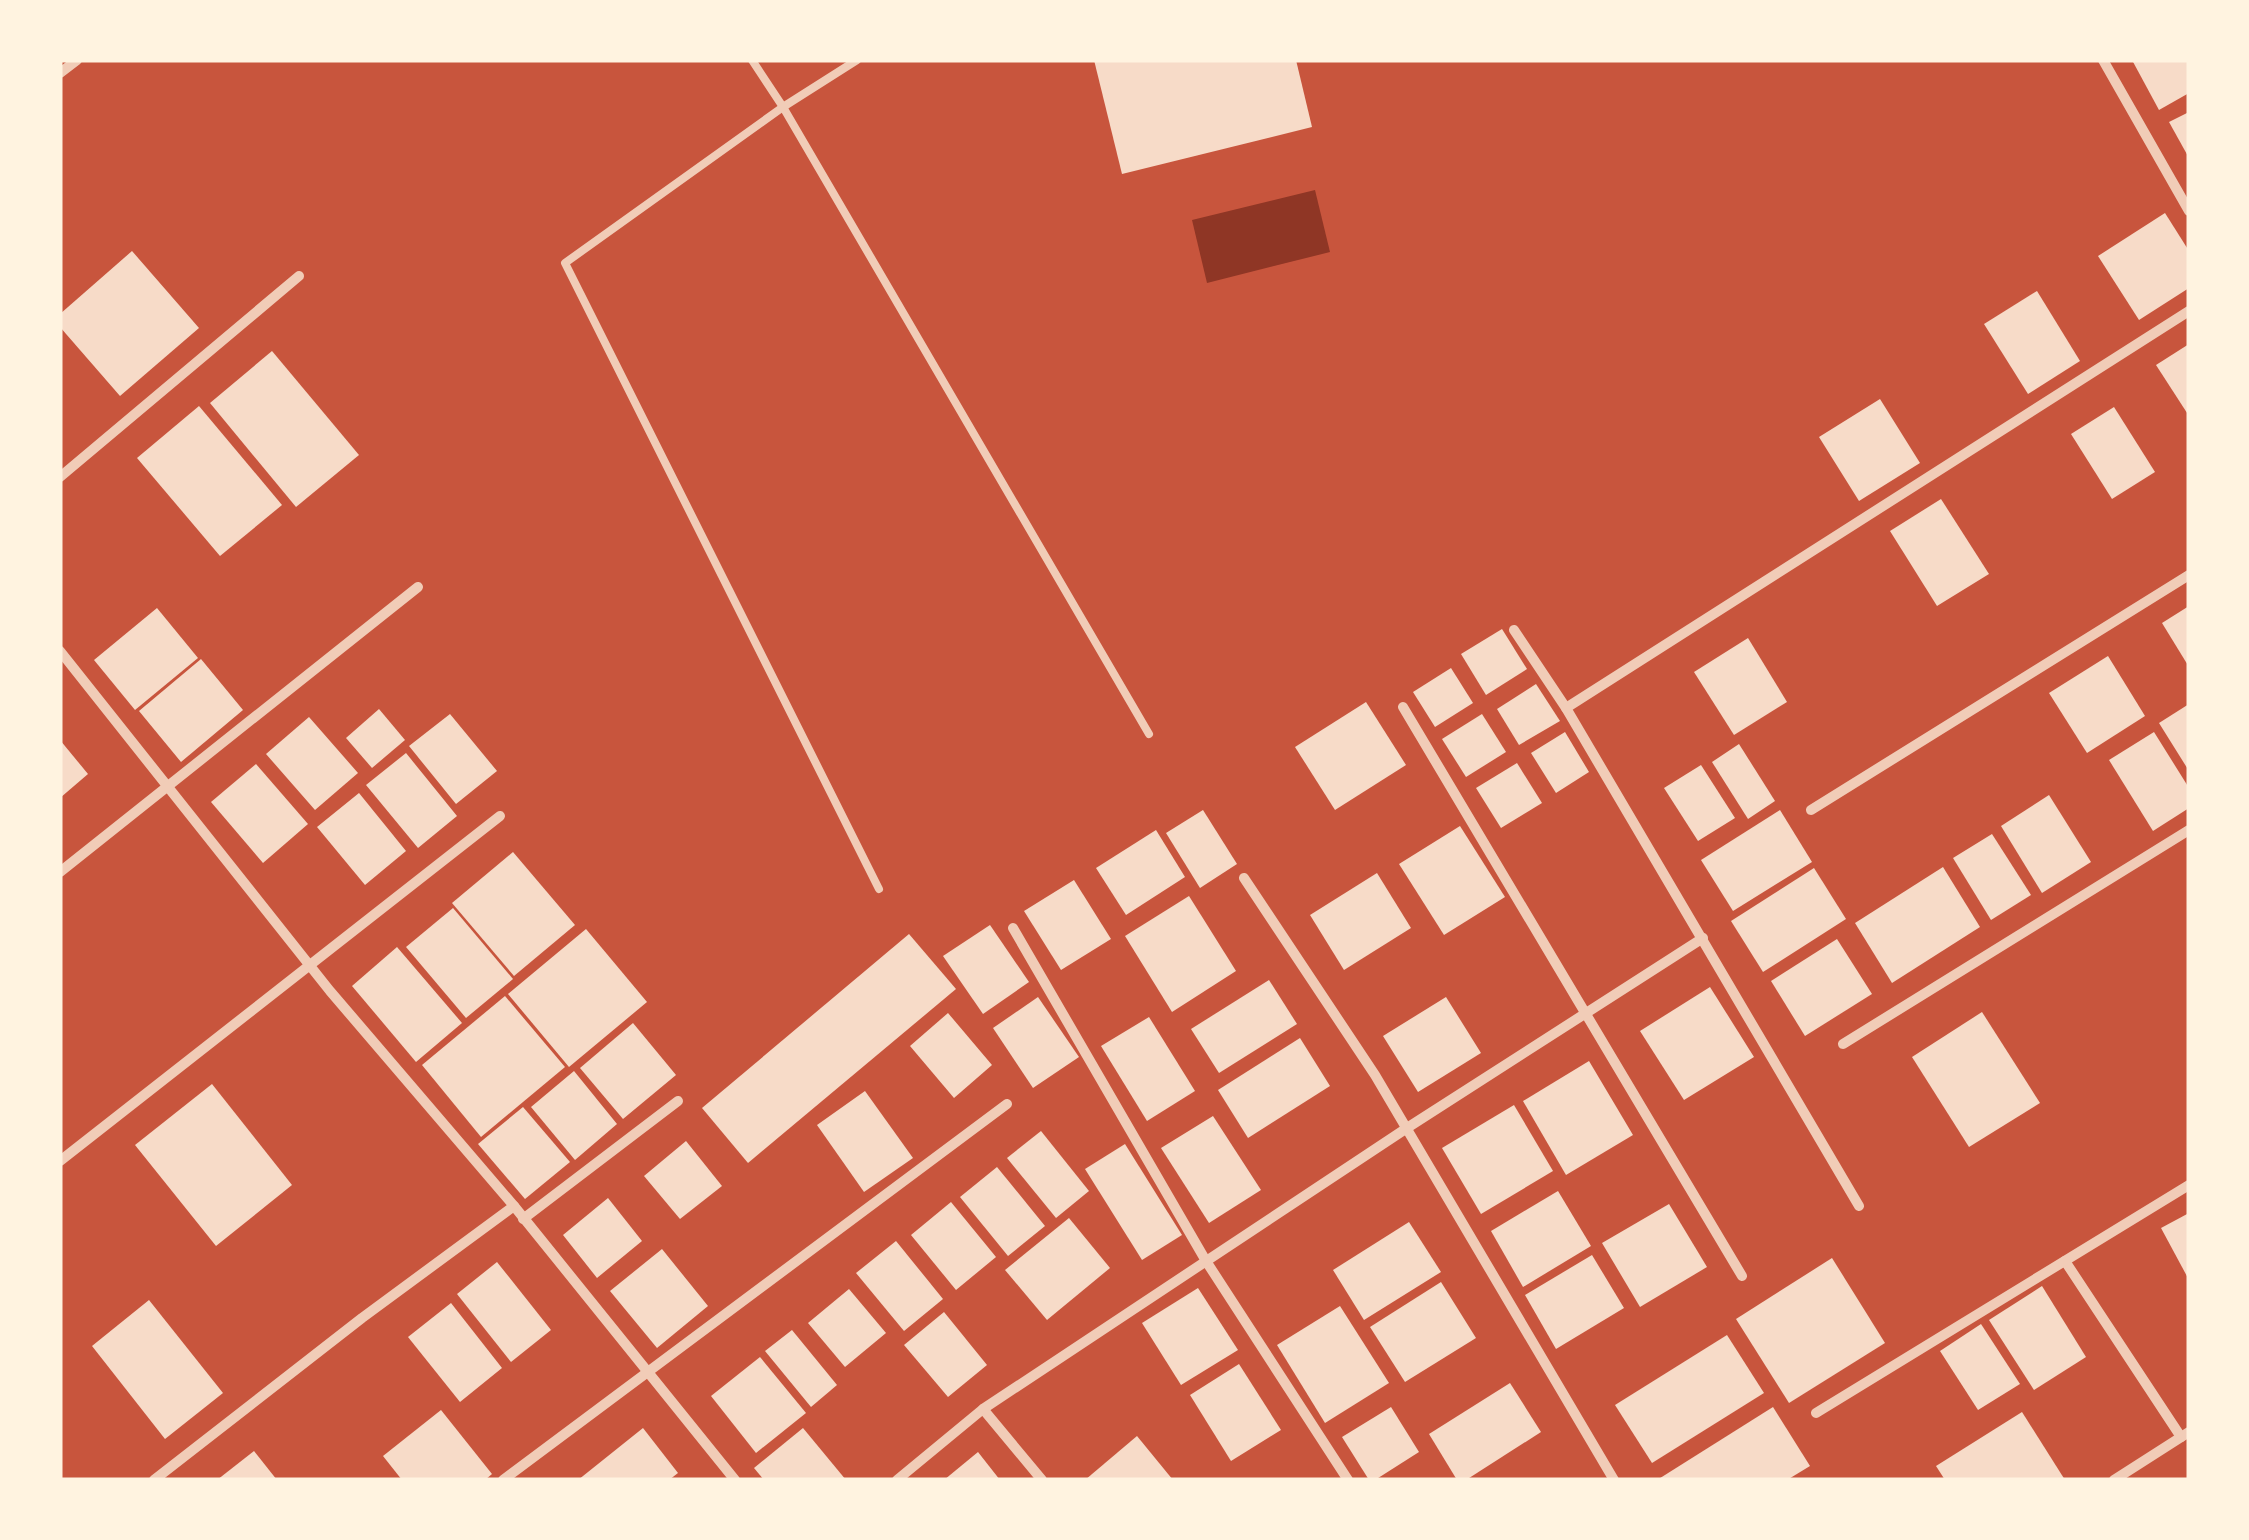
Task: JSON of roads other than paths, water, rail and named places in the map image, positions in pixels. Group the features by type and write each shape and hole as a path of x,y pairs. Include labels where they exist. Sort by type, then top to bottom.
{"street":[{"path":"60,73 77,60"},
{"path":"2103,60 2189,211"},
{"path":"60,477 299,276"},
{"path":"1566,708 2189,310"},
{"path":"1811,810 2189,575"},
{"path":"60,872 418,588"},
{"path":"1514,630 1566,708 1859,1206"},
{"path":"60,651 310,967 514,1206 736,1480"},
{"path":"1403,706 1742,1276"},
{"path":"60,1160 500,816"},
{"path":"1843,1044 2189,830"},
{"path":"1244,878 1375,1074 1614,1480"},
{"path":"1013,928 1206,1261 1348,1480"},
{"path":"897,1480 984,1409 1407,1128 1703,938"},
{"path":"524,1220 678,1101"},
{"path":"503,1480 1007,1104"},
{"path":"1816,1413 2189,1185"},
{"path":"154,1480 514,1206"},
{"path":"2065,1261 2185,1434 2114,1480"},
{"path":"984,1409 1042,1480"}],"lane":[{"path":"752,60 1149,734"},
{"path":"858,60 783,107 565,264 879,889"}]}
